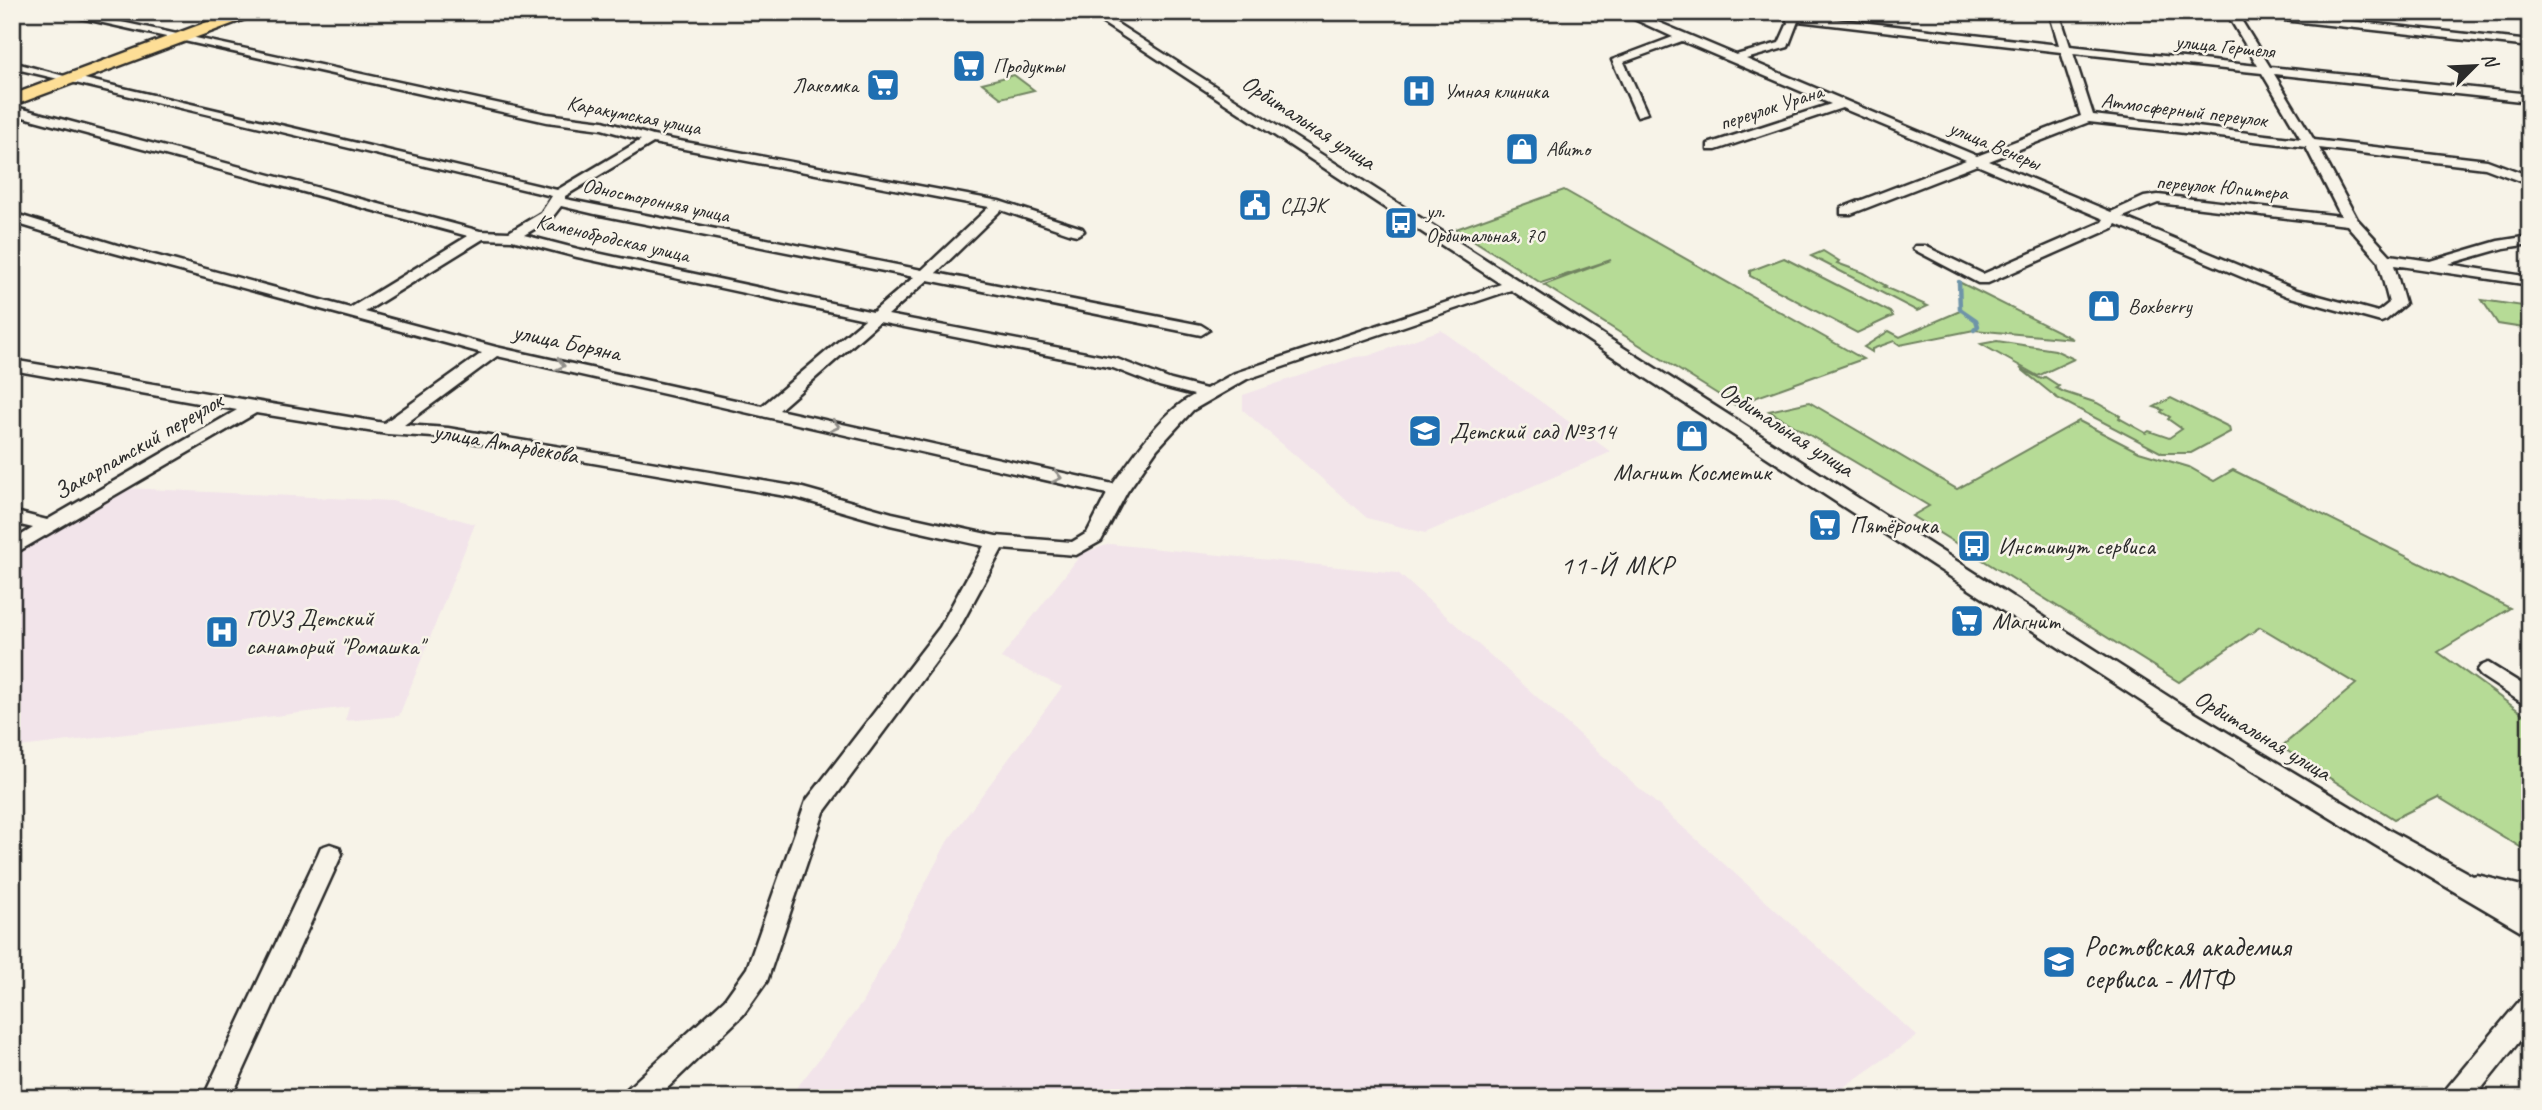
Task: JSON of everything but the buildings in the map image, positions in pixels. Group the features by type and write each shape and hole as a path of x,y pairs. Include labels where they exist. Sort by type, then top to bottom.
{"main road":[{"path":"12,100 237,13"},
{"path":"12,94 67,78"}],"street":[{"name":"Каракумская улица","path":"59,12 547,118 603,125 651,139 999,205 1077,231"},
{"name":"Орбитальная улица","path":"1091,12 2172,710 2383,838 2459,880"},
{"name":"улица Венеры","path":"1624,12 2292,293 2381,317 2397,304 2385,259"},
{"path":"2054,12 2088,118"},
{"path":"2231,12 2311,145 2351,221 2385,259 2530,281"},
{"path":"2237,12 2530,44"},
{"name":"улица Гершеля","path":"1734,59 1784,45 1793,23 1791,17 2530,98"},
{"path":"1641,113 1618,60 1682,37"},
{"name":"Односторонняя улица","path":"12,65 558,197 923,277 1201,330"},
{"name":"переулок Урана","path":"1712,147 1842,104"},
{"name":"Каменобродская улица","path":"12,110 480,235 512,236 577,253 876,317 1116,364 1165,383 1208,394"},
{"name":"Атмосферный переулок","path":"1846,211 2088,118 2487,164 2530,181"},
{"path":"512,236 546,216 558,197 651,139"},
{"name":"переулок Юпитера","path":"1920,249 1983,280 2108,225 2112,217 2149,200 2351,221"},
{"path":"768,410 923,277 999,205"},
{"name":"улица Боряна","path":"12,216 112,248 494,351 768,410 1118,491"},
{"path":"354,312 480,235"},
{"path":"2427,266 2502,244 2530,240"},
{"path":"1076,549 1094,537 1118,491 1151,444 1186,406 1241,376 1512,285"},
{"path":"387,429 494,351"},
{"name":"улица Атарбекова","path":"12,365 387,429 420,429 447,433 799,494 890,520 996,542 1076,549"},
{"name":"Закарпатский переулок","path":"12,549 47,526 253,408"},
{"path":"12,517 47,526"},
{"path":"637,1098 734,1007 758,972 814,808 948,631 996,542"},
{"path":"2488,670 2530,700"},
{"path":"217,1098 330,854"},
{"path":"2459,880 2530,899"},
{"path":"2459,880 2530,925"},
{"path":"2456,1098 2530,1007"}],"shaded area":[{"name":"Детский сад №314","path":"1441,330 1611,452 1425,533 1367,518 1243,410 1243,395"},
{"name":"ГОУЗ Детский санаторий \"Ромашка\"","path":"127,488 392,501 475,524 399,716 345,721 349,707 12,748 12,557"},
{"path":"1110,544 1398,573 1917,1036 1828,1098 789,1098 862,1003 947,842 1062,687 1001,658 1082,553"}],"green space":[{"path":"1014,75 1034,90 1001,98 982,83"},
{"path":"1564,190 1863,359 1735,405 1544,285 1611,260 1541,283 1456,229"},
{"path":"1823,251 1839,261 1837,263 1864,273 1886,286 1884,287 1928,306 1917,311 1811,256"},
{"path":"1784,258 1890,312 1893,316 1857,333 1750,276 1750,271"},
{"path":"1959,282 2073,339 1974,330 1900,345 1894,341 1872,349 1872,352 1864,347 1889,331 1900,337 1960,311"},
{"path":"2482,300 2530,307 2530,329 2498,324"},
{"path":"1997,341 2055,350 2074,359 2038,376 1981,344"},
{"path":"2020,368 2041,379 2045,377 2064,392 2097,403 2146,433 2149,431 2169,438 2182,429 2161,412 2163,410 2154,407 2171,398 2229,427 2230,432 2191,453 2162,453 2057,398"},
{"path":"1809,402 1957,489 2079,421 2139,452 2189,467 2214,481 2233,470 2510,608 2438,652 2530,719 2530,853 2438,797 2394,819 2281,747 2356,684 2260,627 2179,682 1912,516 1929,506 1769,411"}],"waterway":[{"path":"1959,282 1960,309 1976,320 1978,326 1974,330"}],"place":[{"name":"Продукты","path":"969,66"},
{"name":"Лакомка","path":"883,85"},
{"name":"Умная клиника","path":"1419,91"},
{"name":"Авито","path":"1522,149"},
{"name":"СДЭК","path":"1255,205"},
{"name":"ул. Орбитальная, 70","path":"1401,223"},
{"name":"Boxberry","path":"2104,306"},
{"name":"Детский сад №314","path":"1425,431"},
{"name":"Магнит Косметик","path":"1692,436"},
{"name":"Пятёрочка","path":"1825,525"},
{"name":"Институт сервиса","path":"1974,546"},
{"name":"Магнит","path":"1967,621"},
{"name":"ГОУЗ Детский санаторий \"Ромашка\"","path":"222,632"},
{"name":"Ростовская академия сервиса - МТФ","path":"2059,962"}],"district":[{"name":"11-Й МКР","path":"1618,565"}]}
